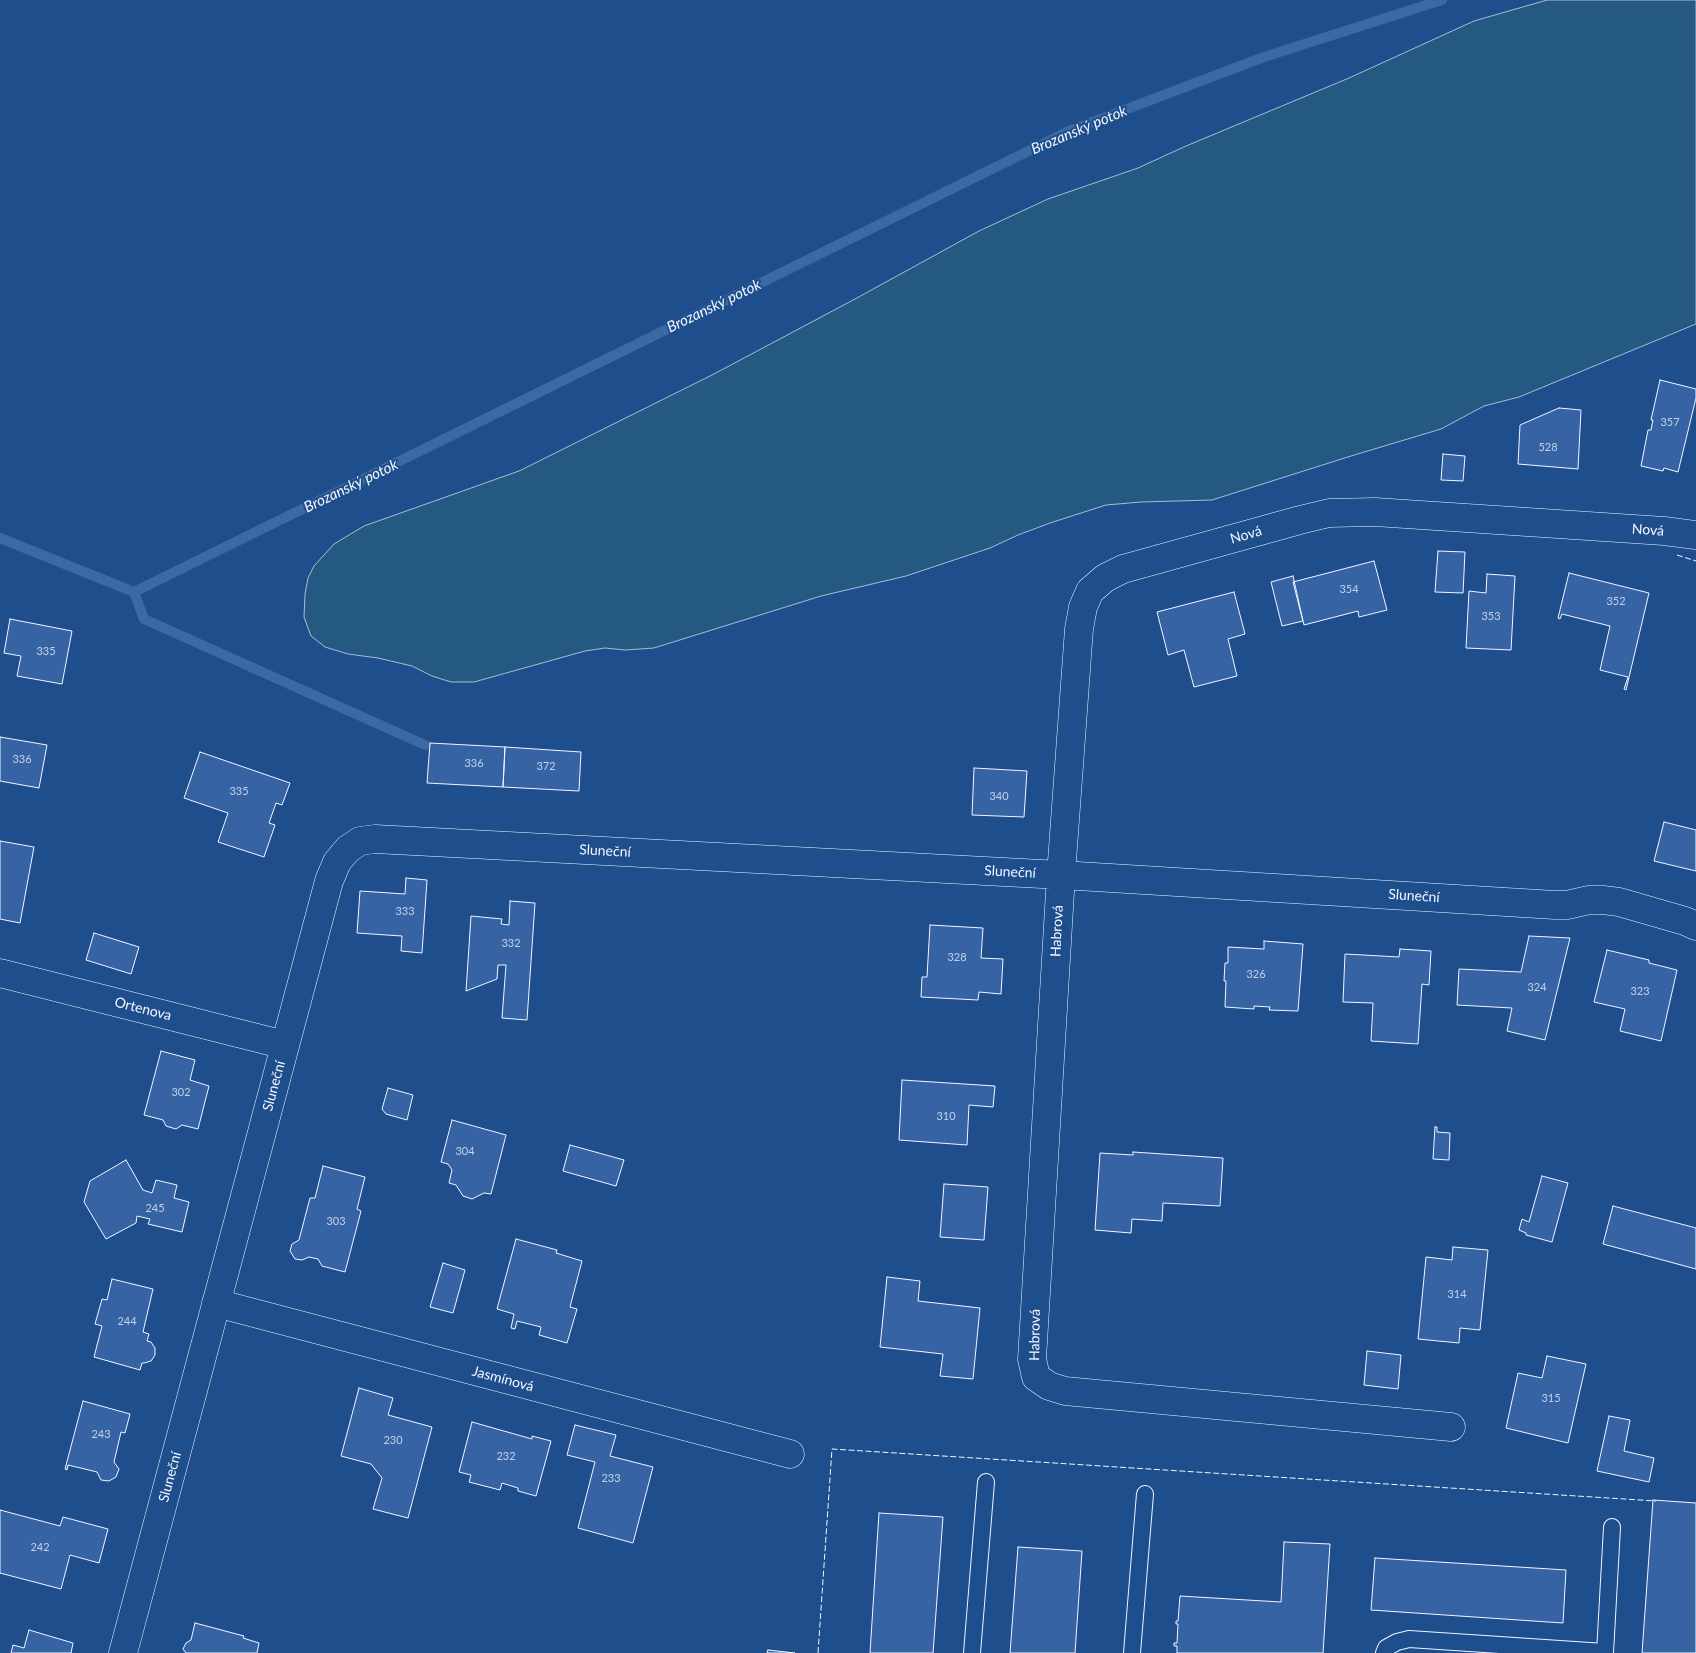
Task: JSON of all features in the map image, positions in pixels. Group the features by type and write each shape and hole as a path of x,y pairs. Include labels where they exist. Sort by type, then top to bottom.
{"street":[{"name":"Nová","path":"1061,874 1079,629 1083,607 1090,591 1105,578 1124,570 1329,513 1375,512 1654,530 1696,535"},
{"name":"Sluneční","path":"123,1653 329,881 337,862 348,849 360,841 375,839 1061,874 1567,906 1590,900 1603,900 1628,905 1685,921 1696,926"},
{"name":"Habrová","path":"1061,874 1032,1359 1036,1376 1049,1386 1065,1391 1451,1427"},
{"name":"Ortenova","path":"0,973 285,1045"},
{"name":"Jasmínová","path":"216,1304 790,1454"}],"lane":[{"path":"972,1653 986,1482"},
{"path":"1132,1653 1145,1494"},
{"path":"1384,1653 1386,1648 1397,1642 1409,1640 1605,1652 1612,1527"}],"shaded area":[{"path":"1547,0 1696,0 1696,324 1519,397 1484,406 1441,429 1212,500 1106,505 1050,523 990,548 906,576 821,596 654,648 625,650 605,648 585,651 474,682 451,682 432,676 412,666 378,658 348,654 325,647 311,636 304,617 308,578 314,566 334,544 364,526 519,471 712,375 979,231 1048,199 1138,168 1349,78 1474,21"}],"building":[{"path":"1660,380 1696,389 1696,398 1678,472 1664,468 1663,471 1641,466 1648,430 1651,430 1653,420 1651,420"},
{"path":"1559,408 1581,410 1578,469 1518,464 1520,425"},
{"path":"1443,454 1465,456 1463,481 1441,480"},
{"path":"1438,551 1465,552 1463,593 1435,592"},
{"path":"1374,561 1387,610 1359,617 1358,611 1304,625 1293,582"},
{"path":"1569,573 1649,593 1626,690 1624,689 1628,677 1600,670 1610,626 1562,614 1560,619 1558,618"},
{"path":"1487,574 1515,576 1511,650 1466,648 1469,591 1486,593"},
{"path":"1293,576 1303,621 1282,626 1271,582"},
{"path":"1234,592 1245,634 1228,639 1237,676 1194,687 1184,650 1168,655 1157,612"},
{"path":"10,619 72,631 62,684 17,676 21,656 4,653"},
{"path":"0,737 47,745 39,788 0,781"},
{"path":"430,743 505,747 503,787 427,783"},
{"path":"505,747 581,752 579,791 503,787"},
{"path":"200,752 290,783 282,805 276,803 269,823 275,825 264,857 218,842 228,813 184,798"},
{"path":"974,768 1027,771 1024,817 972,815"},
{"path":"1664,822 1696,830 1696,871 1654,861"},
{"path":"0,841 34,847 20,923 0,919"},
{"path":"406,878 427,880 422,953 401,951 402,936 357,933 360,891 405,894"},
{"path":"510,901 535,903 527,1020 502,1018 506,965 498,965 497,979 466,991 471,916 502,919 501,924 509,925"},
{"path":"930,925 983,928 981,958 1003,959 1001,994 979,992 978,1000 921,997 922,977 927,977"},
{"path":"94,933 139,947 131,974 86,960"},
{"path":"1529,936 1570,938 1545,1040 1507,1031 1512,1008 1457,1005 1459,969 1521,972"},
{"path":"1264,941 1303,944 1298,1011 1269,1010 1270,1007 1254,1006 1254,1009 1225,1007 1226,981 1224,981 1225,963 1228,963 1228,947 1264,949"},
{"path":"1400,949 1431,951 1429,985 1422,984 1418,1044 1371,1041 1373,1003 1343,1002 1345,954 1399,957"},
{"path":"1607,950 1649,960 1649,963 1677,970 1661,1041 1620,1031 1625,1009 1594,1002"},
{"path":"161,1051 195,1060 190,1080 209,1086 198,1129 182,1125 176,1129 166,1126 163,1120 144,1115"},
{"path":"902,1080 995,1086 993,1107 969,1105 967,1145 899,1140"},
{"path":"388,1088 413,1095 407,1120 386,1114 382,1109"},
{"path":"452,1120 506,1135 491,1194 484,1193 472,1199 463,1196 456,1185 449,1183 452,1170 448,1164 441,1162"},
{"path":"1435,1127 1437,1127 1437,1132 1450,1133 1449,1160 1433,1159"},
{"path":"570,1145 624,1160 616,1186 563,1171"},
{"path":"1133,1152 1223,1158 1220,1206 1163,1203 1162,1221 1132,1219 1131,1233 1095,1230 1100,1153 1133,1155"},
{"path":"126,1160 143,1190 152,1193 156,1180 177,1185 174,1198 189,1202 182,1232 148,1224 150,1219 137,1216 136,1223 106,1239 84,1202 90,1181"},
{"path":"323,1166 365,1177 357,1209 361,1211 345,1272 322,1266 318,1259 309,1257 302,1260 295,1259 290,1251 292,1244 299,1240 310,1198 315,1198"},
{"path":"1542,1176 1568,1183 1552,1242 1526,1235 1526,1233 1519,1230 1522,1219 1529,1222"},
{"path":"944,1184 988,1187 984,1240 940,1237"},
{"path":"1613,1206 1696,1228 1696,1269 1603,1244"},
{"path":"516,1239 557,1250 556,1253 582,1261 570,1307 577,1309 567,1343 539,1335 541,1327 517,1321 515,1329 511,1328 514,1314 497,1309"},
{"path":"1453,1247 1488,1250 1480,1330 1460,1328 1459,1343 1418,1339 1426,1257 1452,1260"},
{"path":"443,1263 465,1270 453,1313 430,1307"},
{"path":"887,1277 920,1281 918,1301 980,1308 973,1379 940,1376 943,1354 880,1347"},
{"path":"112,1279 153,1289 143,1332 149,1334 147,1341 151,1342 155,1348 155,1355 151,1361 142,1363 140,1370 94,1357 102,1326 95,1324 102,1299 107,1300"},
{"path":"1367,1351 1401,1355 1398,1389 1364,1385"},
{"path":"1547,1356 1586,1364 1568,1443 1506,1428 1518,1373 1542,1378"},
{"path":"359,1388 393,1398 388,1415 432,1427 408,1518 373,1509 382,1478 371,1464 341,1456"},
{"path":"83,1401 130,1414 125,1433 121,1432 114,1462 119,1469 116,1477 109,1481 101,1480 97,1472 68,1465 67,1470 65,1469"},
{"path":"1609,1416 1630,1420 1624,1451 1654,1458 1649,1482 1597,1471"},
{"path":"472,1422 532,1439 532,1436 551,1441 536,1496 518,1491 518,1488 502,1483 500,1490 469,1482 471,1475 459,1472"},
{"path":"575,1425 616,1435 610,1456 653,1467 633,1543 578,1528 595,1462 567,1455"},
{"path":"1653,1500 1696,1503 1696,1653 1642,1653"},
{"path":"0,1510 60,1526 63,1517 108,1529 99,1563 70,1555 61,1589 0,1573"},
{"path":"879,1513 943,1517 933,1653 870,1653"},
{"path":"1284,1542 1330,1544 1323,1653 1177,1653 1177,1646 1174,1646 1174,1643 1177,1643 1178,1624 1176,1624 1176,1621 1178,1621 1180,1596 1281,1602"},
{"path":"1018,1547 1082,1551 1075,1653 1010,1653"},
{"path":"1375,1558 1566,1570 1563,1623 1371,1610"},
{"path":"195,1623 244,1636 243,1638 259,1643 257,1653 186,1653 183,1649 186,1643 191,1640"},
{"path":"29,1630 73,1643 71,1653 11,1653 13,1645 24,1648"},
{"path":"768,1650 795,1653 767,1653"}],"waterway":[{"name":"Brozanský potok","path":"0,538 134,592 1069,131 1264,57 1442,0"},
{"path":"134,592 144,619 425,745"}],"fence":[{"path":"1677,555 1696,561"},
{"path":"818,1653 832,1449 1656,1501"}]}
